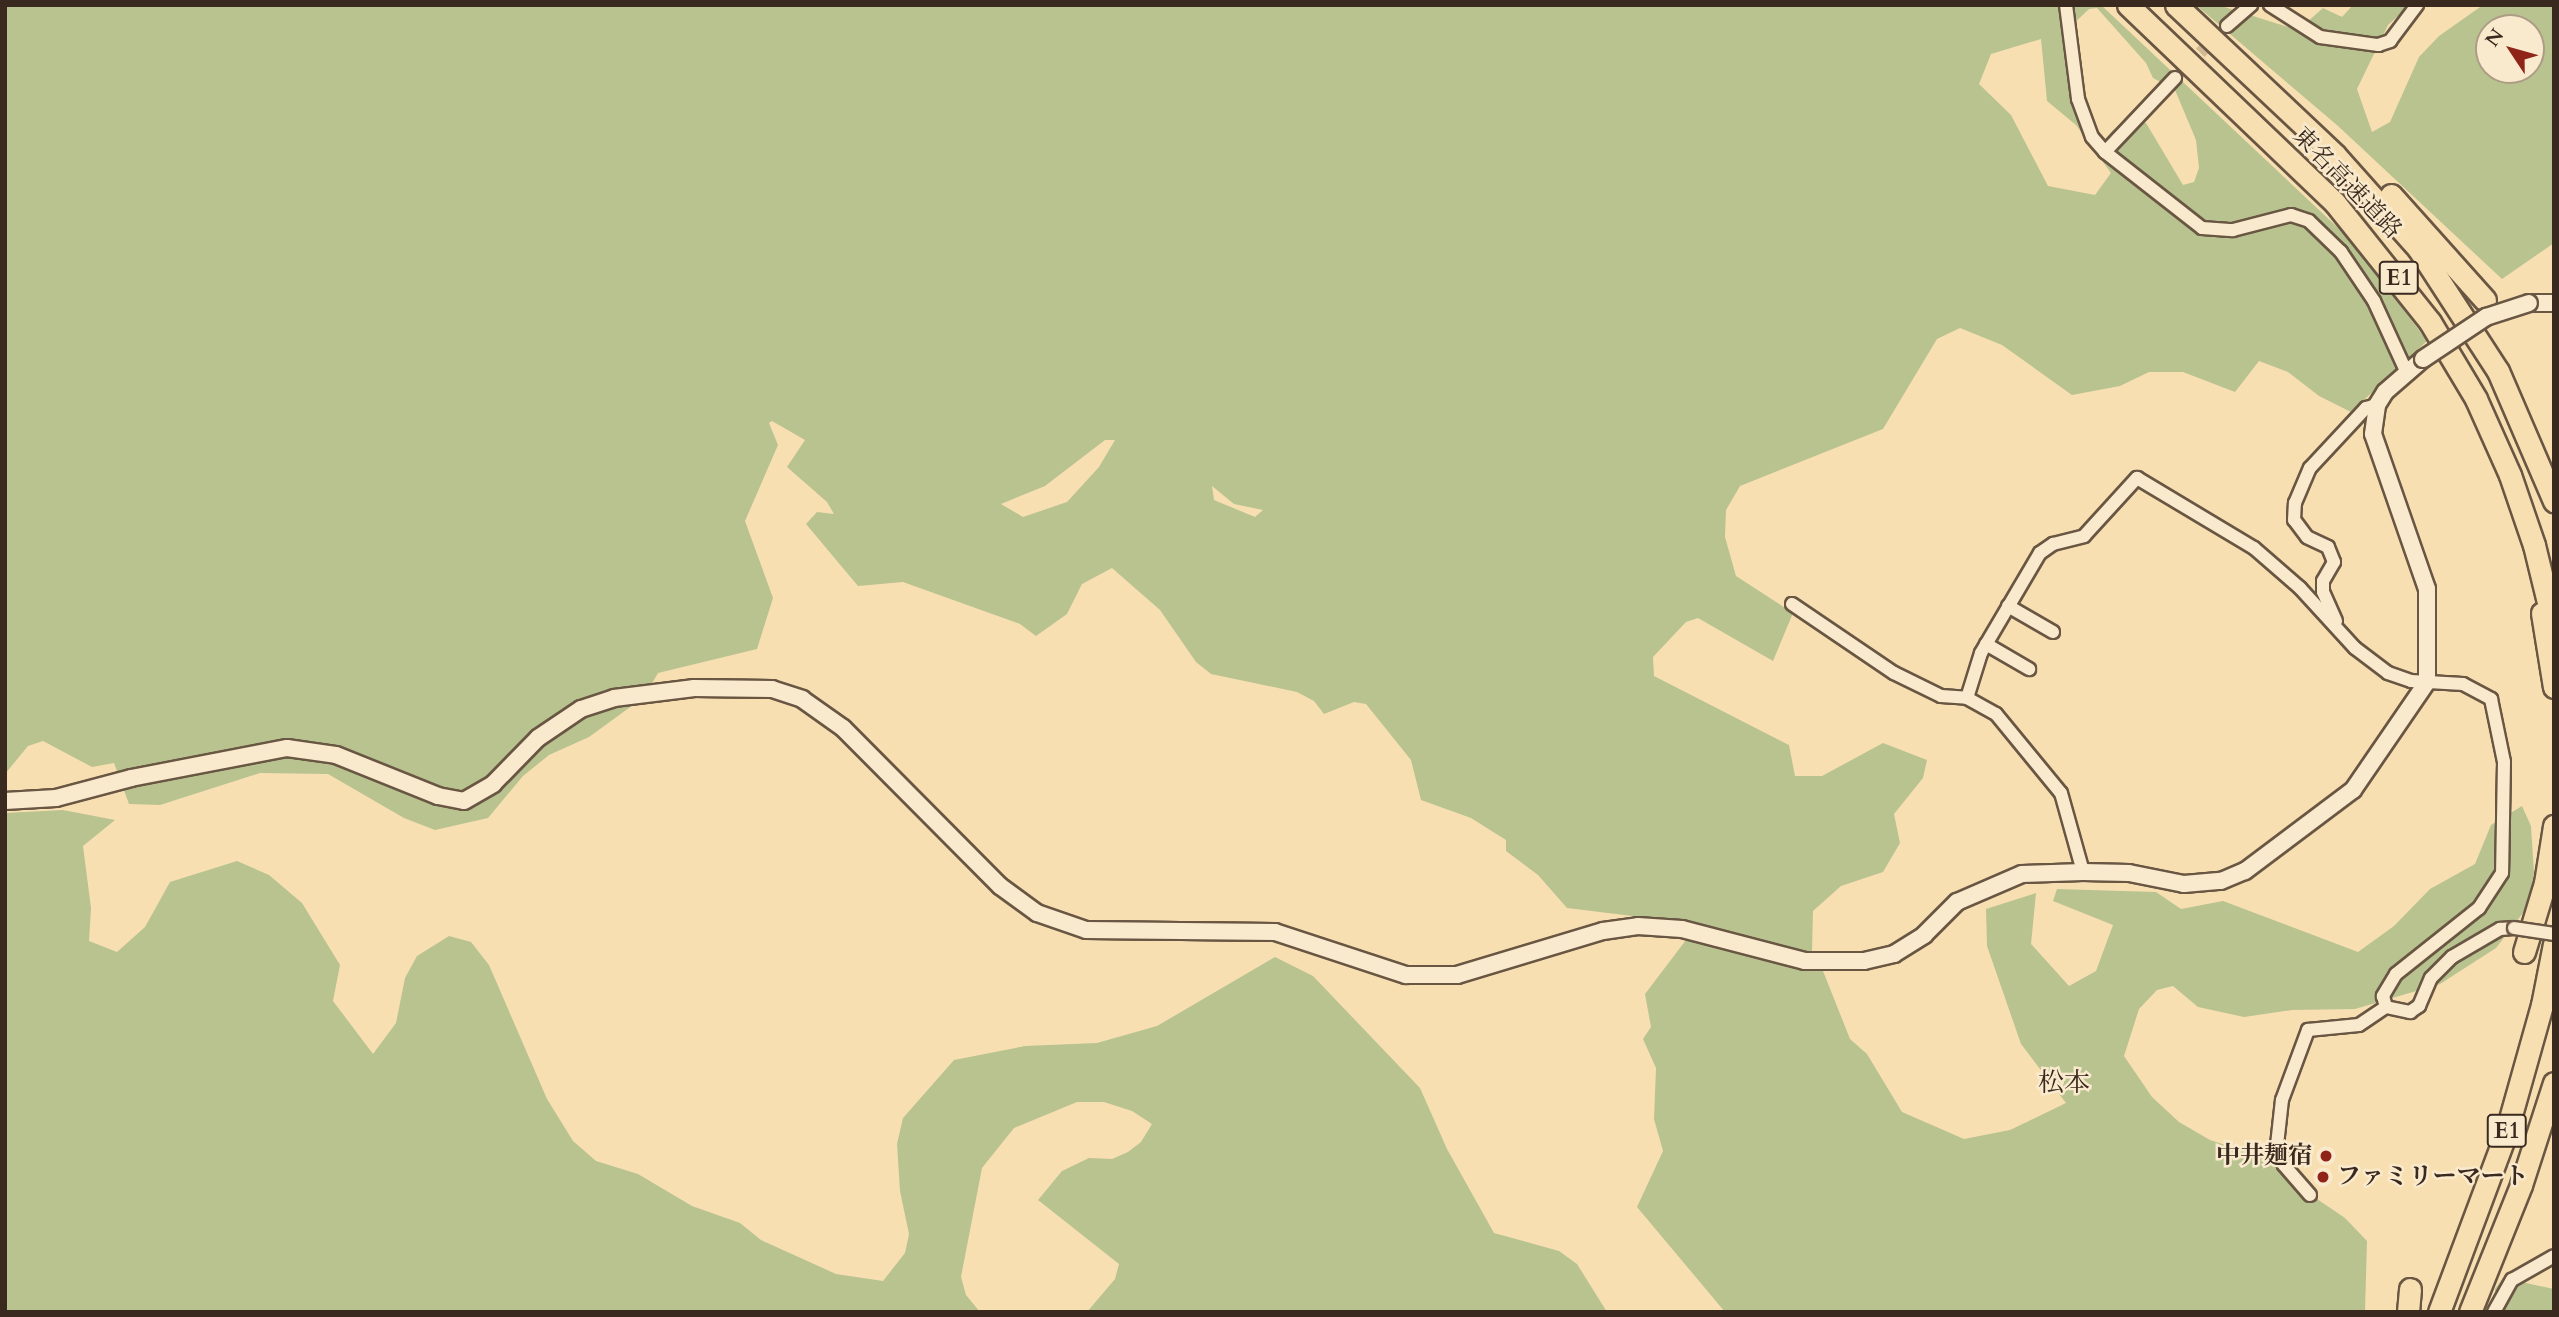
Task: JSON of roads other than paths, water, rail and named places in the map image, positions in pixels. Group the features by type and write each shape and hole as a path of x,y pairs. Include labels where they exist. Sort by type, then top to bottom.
{"highway":[{"name":"東名高速道路","path":"2128,5 2287,155 2374,246 2455,362 2510,475 2534,545 2554,627"},
{"name":"東名高速道路","path":"2176,5 2287,109 2399,225 2453,297 2512,397 2554,500"},
{"path":"2287,109 2369,173 2486,300"},
{"path":"2510,475 2554,687"},
{"path":"2524,952 2545,883 2554,826"},
{"name":"E1","path":"2439,1312 2506,1133 2539,1017 2554,944"},
{"name":"E1","path":"2470,1312 2533,1149 2554,1083"},
{"path":"2533,1149 2554,1099"},
{"path":"2408,1312 2410,1289"}],"street":[{"path":"2066,5 2078,99 2092,137 2105,152 2203,228 2232,230 2291,215 2309,220 2341,252 2374,301 2406,370"},
{"path":"2227,26 2251,5"},
{"path":"2270,5 2288,9 2320,37 2378,44 2390,41 2417,5"},
{"path":"2105,152 2175,78"},
{"path":"5,801 55,798 131,778 287,748 336,755 438,796 464,801 493,784 538,738 582,709 614,698 694,688 772,689 802,699 843,728 1000,886 1037,913 1086,930 1275,933 1406,975 1457,975 1603,931 1638,926 1682,929 1805,961 1864,961 1894,954 1924,935 1957,902 2022,874 2129,873 2184,884 2221,881 2245,871 2353,790 2427,682 2427,589 2375,448 2378,405 2406,370 2486,317 2529,303 2554,303"},
{"path":"2336,625 2323,592 2323,581 2334,562 2328,547 2307,537 2294,520 2295,503 2310,468 2366,408 2378,405"},
{"path":"1967,698 1986,644 2040,553 2053,544 2084,536 2137,478 2254,548 2336,625 2355,648 2388,673 2427,682 2463,684 2491,699 2504,762 2504,858 2496,889 2479,908 2403,967 2383,996 2386,1007"},
{"path":"1792,604 1894,673 1941,696 1967,698 1996,714 2061,793 2082,872"},
{"path":"2008,606 2053,632"},
{"path":"1986,644 2029,669"},
{"path":"2310,1195 2284,1165 2277,1145 2282,1100 2308,1030 2359,1026 2386,1007 2410,1012 2419,1006 2431,978 2452,957 2500,929 2514,928 2554,934"},
{"path":"2494,1312 2512,1280 2554,1256"}],"tunnel":[{"path":"2175,78 2227,26"}],"place":[{"name":"中井麺宿","path":"2326,1156"},
{"name":"ファミリーマート","path":"2323,1177"}],"district":[{"name":"松本","path":"2064,1083"}]}
